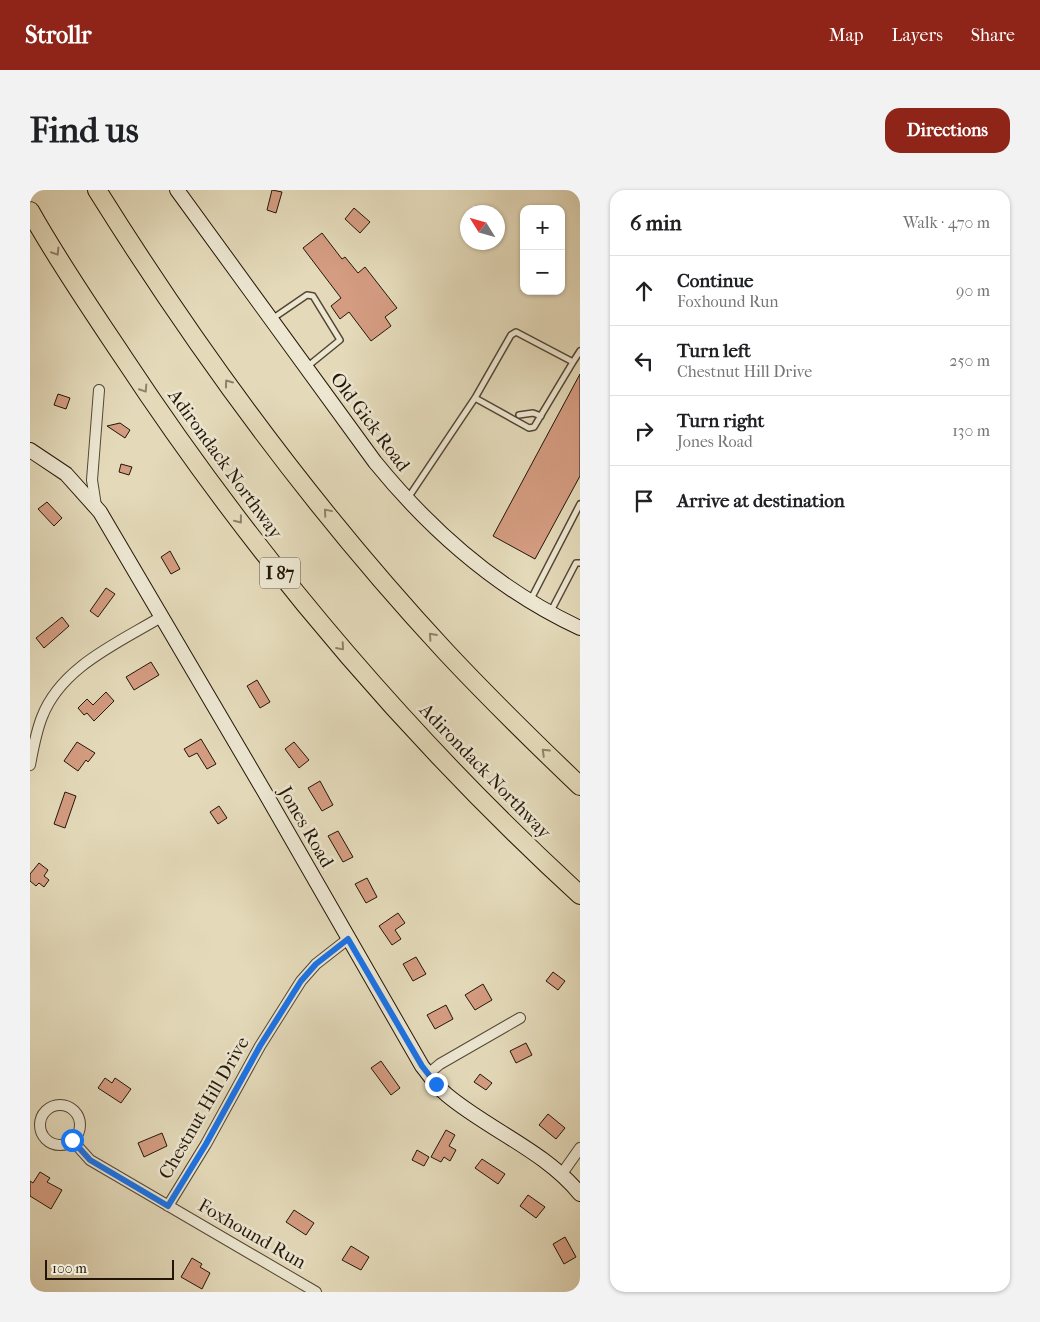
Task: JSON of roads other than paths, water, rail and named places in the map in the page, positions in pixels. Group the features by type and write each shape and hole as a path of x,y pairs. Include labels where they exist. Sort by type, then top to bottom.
{"highway":[{"path":"97,190 179,317 245,408 317,500 446,652 580,786"},
{"name":"Adirondack Northway","path":"30,211 169,426 290,586 402,717 484,804 580,895"}],"street":[{"name":"Old Gick Road","path":"177,190 375,462 407,500 475,564 529,601 580,628"},
{"path":"96,506 92,480 99,390"},
{"name":"Jones Road","path":"30,450 66,474 96,506 428,1074 447,1096 534,1154 561,1175 580,1194"},
{"path":"30,765 42,716 52,696 73,673 91,659 161,617"},
{"name":"Chestnut Hill Drive","path":"168,1206 206,1144 260,1046 301,981 316,964 348,939"},
{"path":"428,1074 440,1064 520,1018"},
{"name":"Foxhound Run","path":"72,1140 90,1160 316,1292"},
{"path":"561,1175 580,1148"}],"lane":[{"path":"272,319 307,295 313,296 340,340 306,367"},
{"path":"407,500 475,398 510,335 516,332 573,362"},
{"path":"475,398 529,428 534,427 580,351"},
{"path":"519,415 532,413 541,416"},
{"path":"529,601 580,504"},
{"path":"549,613 576,563 580,563"}]}
